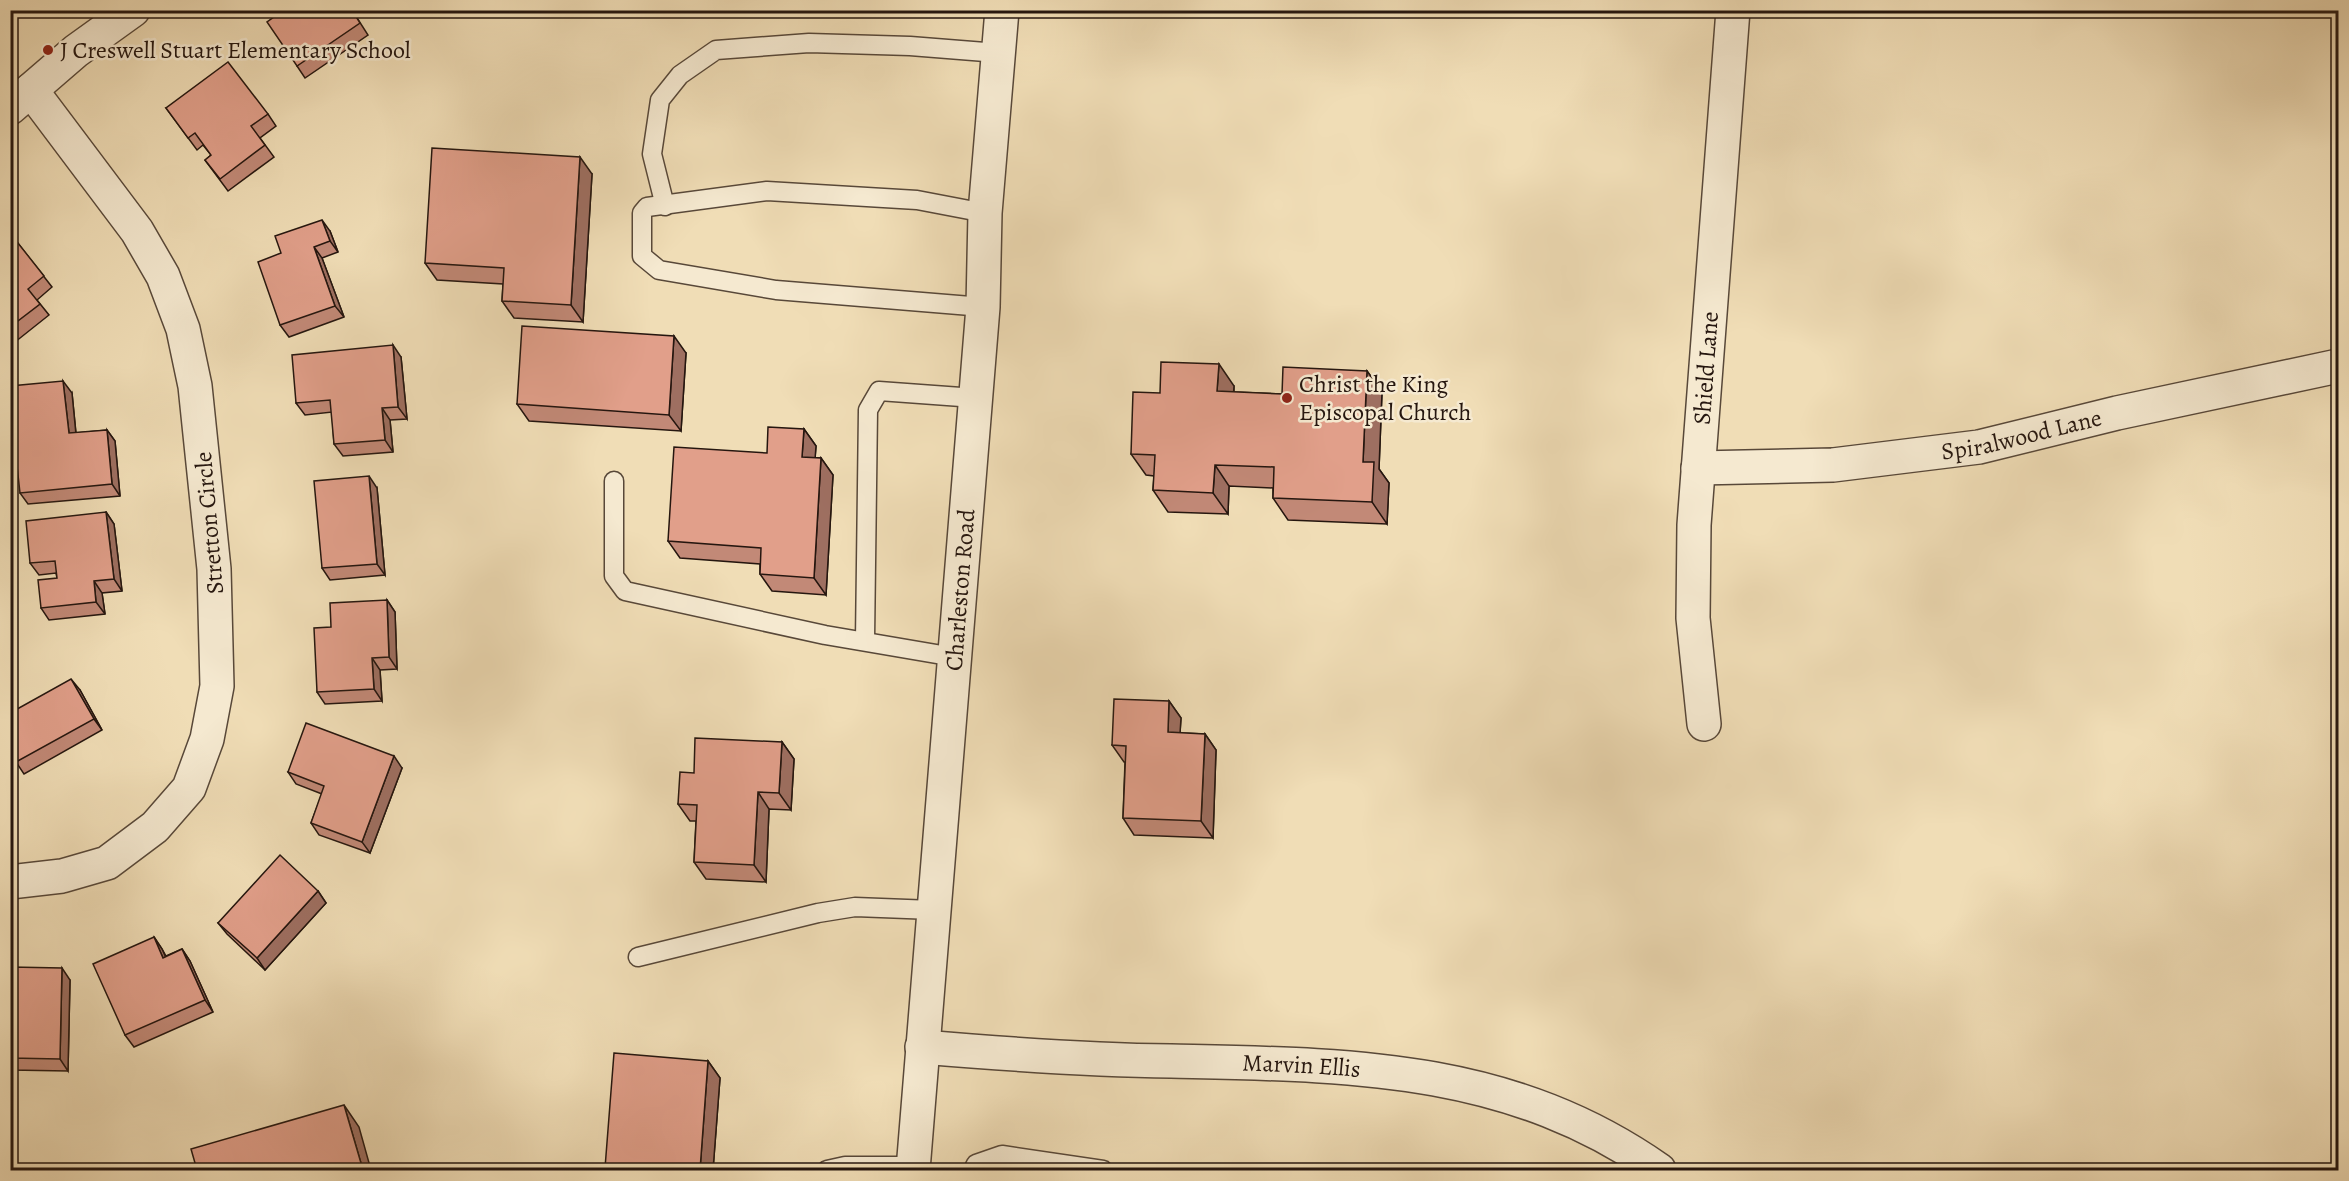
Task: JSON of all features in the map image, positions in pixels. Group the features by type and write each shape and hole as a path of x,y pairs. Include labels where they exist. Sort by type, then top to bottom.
{"street":[{"path":"20,99 76,51 133,10"},
{"name":"Charleston Road","path":"914,1168 983,307 985,213 1002,10"},
{"name":"Shield Lane","path":"1704,724 1699,695 1694,618 1698,468 1723,168 1733,10"},
{"name":"Stretton Circle","path":"10,882 62,876 107,863 154,827 189,788 207,738 218,686 218,630 214,569 195,386 183,329 163,276 137,231 20,99"},
{"name":"Spiralwood Lane","path":"1698,468 1833,465 1979,447 2117,413 2338,366"},
{"name":"Marvin Ellis","path":"922,1047 1006,1054 1282,1064 1399,1072 1515,1097 1623,1145 1659,1170"}],"lane":[{"path":"665,206 652,154 660,100 680,75 716,50 809,43 910,46 999,53"},
{"path":"983,307 776,290 659,270 642,256 642,213 647,207 767,190 916,200 985,213"},
{"path":"865,640 868,410 879,391 975,398"},
{"path":"614,481 614,576 625,591 825,635 954,657"},
{"path":"638,957 818,913 855,907 933,910"},
{"path":"973,1170 976,1164 1002,1155 1103,1170"},
{"path":"827,1170 845,1166 914,1168"}],"building":[{"path":"284,10 352,10 360,23 297,66 267,22"},
{"path":"228,62 268,114 251,126 265,145 220,179 205,160 211,155 195,133 188,138 166,108"},
{"path":"432,148 580,157 571,305 502,301 504,268 425,263"},
{"path":"322,220 330,241 314,247 335,306 280,325 258,262 281,253 275,236"},
{"path":"10,233 44,276 28,289 40,304 10,327"},
{"path":"522,326 674,336 669,415 517,404"},
{"path":"393,345 398,407 382,408 385,440 334,444 330,400 296,403 292,355"},
{"path":"1161,362 1219,364 1217,391 1282,394 1283,367 1367,371 1363,462 1374,462 1372,502 1273,498 1274,467 1215,465 1213,493 1153,490 1155,455 1131,454 1133,392 1160,393"},
{"path":"63,381 69,433 107,430 112,484 20,493 10,386"},
{"path":"768,427 804,429 802,457 821,458 814,578 760,574 761,548 668,541 674,447 767,453"},
{"path":"369,476 377,564 322,568 314,481"},
{"path":"106,512 114,579 94,581 96,602 41,608 38,580 57,578 55,561 30,563 26,521"},
{"path":"387,600 389,657 372,658 374,689 317,692 314,628 331,627 330,603"},
{"path":"71,679 94,719 16,762 10,753 10,713"},
{"path":"1114,699 1169,701 1168,732 1205,734 1201,821 1123,818 1126,746 1112,745"},
{"path":"306,723 394,756 362,842 311,823 324,786 288,772"},
{"path":"695,738 782,742 779,793 758,792 754,865 694,862 697,805 678,804 680,772 694,773"},
{"path":"280,855 318,891 257,958 218,923"},
{"path":"154,937 163,958 182,949 205,1000 125,1035 93,964"},
{"path":"10,967 62,968 60,1059 10,1058"},
{"path":"614,1053 708,1061 700,1170 605,1168"},
{"path":"344,1105 363,1170 197,1170 191,1149"}],"place":[{"name":"J Creswell Stuart Elementary School","path":"48,50"},
{"name":"Christ the King Episcopal Church","path":"1287,398"}]}
